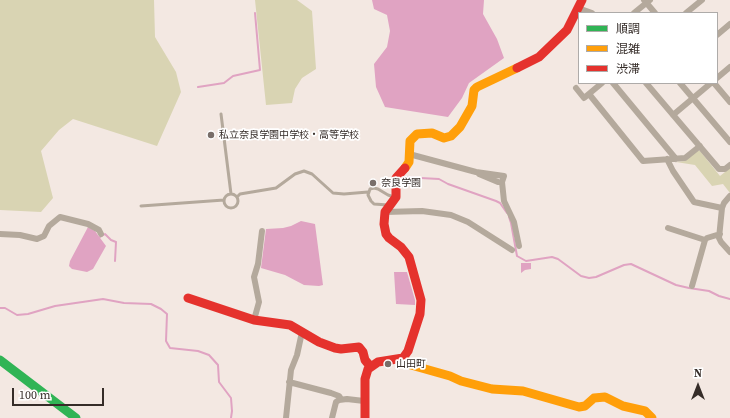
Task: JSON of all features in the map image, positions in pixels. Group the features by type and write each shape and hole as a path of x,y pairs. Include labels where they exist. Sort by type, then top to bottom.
{"street":[{"path":"687,12 702,0"},
{"path":"635,12 647,1 654,12"},
{"path":"365,418 365,379 370,366 378,362 403,358 408,351 418,320 420,300 409,257 401,247 393,242 386,234 384,224 388,209 396,197 396,178 409,162 410,141 418,134 428,133 444,138 451,136 460,127 472,106 474,90 476,87 539,56 548,49 567,30 580,4 591,12"},
{"path":"718,34 730,24"},
{"path":"718,77 730,67"},
{"path":"576,88 584,98 601,84"},
{"path":"614,84 676,159"},
{"path":"647,84 719,169 725,169 730,165"},
{"path":"681,84 730,142"},
{"path":"673,115 710,84"},
{"path":"715,84 730,102"},
{"path":"589,94 643,160 685,158 700,146"},
{"path":"409,154 476,172 504,176 502,182 504,201 514,222 519,246"},
{"path":"667,159 673,172 694,202 722,208"},
{"path":"476,172 486,178 498,182"},
{"path":"730,196 722,208 720,234 721,242 730,252"},
{"path":"388,209 422,211 451,215 468,222 512,250"},
{"path":"0,234 20,235 37,239 44,236 49,226 60,217 88,224 98,230 101,234"},
{"path":"668,228 705,240"},
{"path":"254,320 259,302 254,277 258,264 262,231"},
{"path":"692,286 705,240 720,234"},
{"path":"724,246 730,241"},
{"path":"188,298 254,320 290,326 319,342 335,348 341,349 359,347 363,352 365,360 370,366"},
{"path":"286,418 291,370 298,351 302,332"},
{"path":"403,358 412,365 450,376 461,382 492,388 523,391 579,407 585,406 594,398 605,397 623,406 645,411 652,418"},
{"path":"0,360 76,418"},
{"path":"289,382 332,393 339,396 341,399"},
{"path":"332,418 336,402 341,399 364,401"}],"lane":[{"path":"221,114 230,194"},
{"path":"237,197 240,194 276,188 295,174 304,171 312,174 333,193 344,194 368,192 370,189 374,188 388,196 396,197"},
{"path":"368,192 369,199 374,204 388,209"},
{"path":"230,194 237,197"},
{"path":"224,200 226,196 230,194"},
{"path":"224,200 226,206 232,208 238,204 237,197"},
{"path":"141,206 224,200"}],"shaded area":[{"path":"0,0 154,0 155,37 176,72 181,92 157,146 73,119 59,130 41,151 53,198 41,212 0,210"},
{"path":"255,0 297,0 312,11 316,69 302,78 295,89 292,103 266,105"},
{"path":"372,0 484,0 483,14 497,39 504,58 469,83 462,98 448,117 385,107 376,87 374,64 387,47 390,31 387,15 374,9"},
{"path":"696,151 700,151 720,176 730,168 730,193 723,184 712,186 695,165 676,162 685,161"},
{"path":"301,221 315,224 323,285 304,285 285,275 261,268 266,229 283,228"},
{"path":"88,227 95,231 106,246 93,269 87,272 72,269 69,266 70,261"},
{"path":"521,263 531,263 531,269 525,270 521,273"},
{"path":"394,272 407,272 415,305 396,304"}],"waterway":[{"path":"198,87 224,83 233,76 260,70 255,13"},
{"path":"402,177 439,179 448,184 496,201 500,203 507,213"},
{"path":"509,217 517,256 526,261 552,257 558,259 581,276 589,278 596,277 624,265 631,264 676,285 709,291 730,299"},
{"path":"100,237 105,234 111,240 116,242 115,261"},
{"path":"0,308 5,308 17,315 28,314 55,306 103,299 124,303 151,304 167,314 166,341 170,348 198,351 209,355 218,365 219,382 231,398 231,418"}],"traffic: fast":[{"path":"0,360 76,418"}],"traffic: slow":[{"path":"405,168 409,162 410,141 417,134 432,133 444,138 451,136 460,127 472,106 474,90 477,87 517,68"},
{"path":"403,358 411,365 450,376 461,381 492,389 523,391 579,407 585,406 594,398 605,397 623,406 645,411 652,418"}],"traffic: jam":[{"path":"517,68 539,57 567,30 582,0"},
{"path":"365,418 365,379 368,369 378,362 403,358 408,351 420,314 421,300 409,257 401,247 389,238 386,234 384,224 385,212 396,197 396,178 405,168"},
{"path":"188,298 254,320 290,325 319,342 335,348 341,349 359,347 363,352 365,360 370,366"}],"place":[{"name":"私立奈良学園中学校・高等学校","path":"211,135"},
{"name":"奈良学園","path":"373,183"},
{"name":"山田町","path":"388,364"}]}
